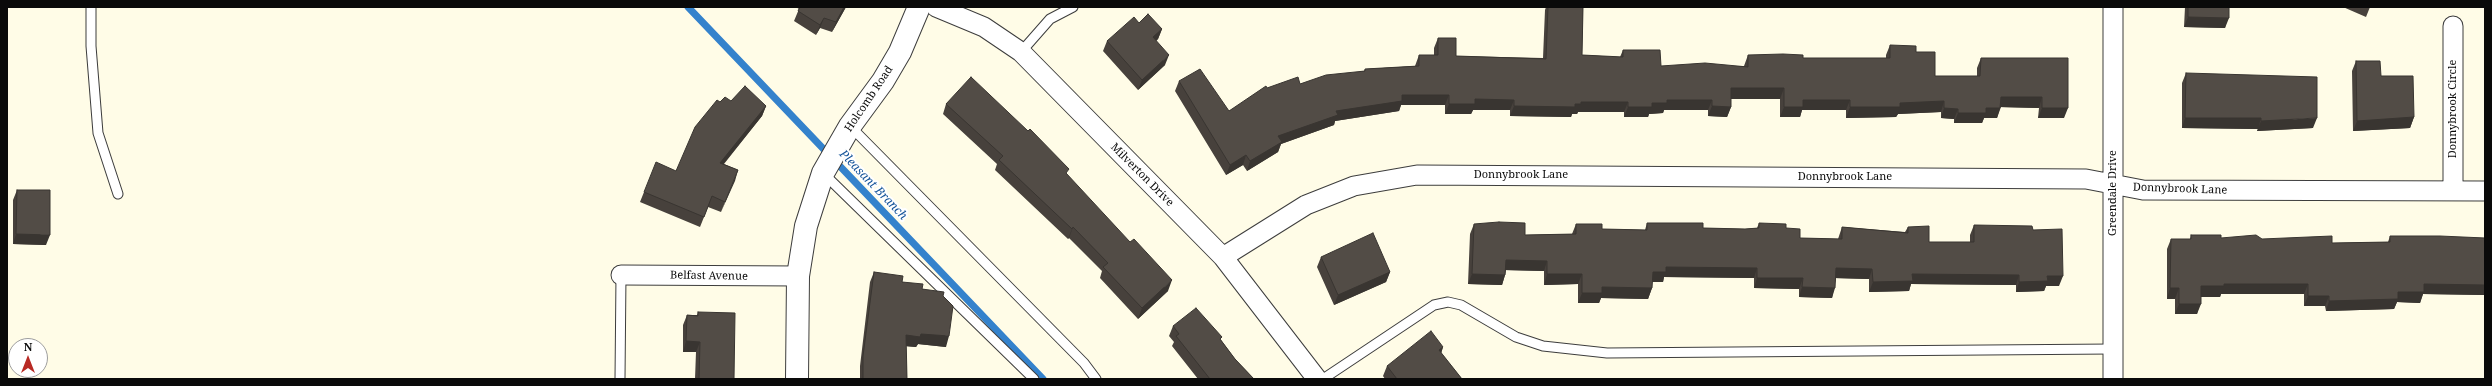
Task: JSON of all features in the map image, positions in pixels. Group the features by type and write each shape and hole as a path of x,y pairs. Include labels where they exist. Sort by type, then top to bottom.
{"street":[{"name":"Holcomb Road","path":"797,379 798,276 806,226 823,173 846,133 883,81 900,52 919,7"},
{"name":"Milverton Drive","path":"936,7 984,27 1021,52 1223,257 1317,379"},
{"name":"Greendale Drive","path":"2112,379 2114,185 2113,7"},
{"name":"Donnybrook Circle","path":"2453,26 2453,191"},
{"name":"Donnybrook Lane","path":"1223,257 1306,205 1354,186 1417,175 2086,179 2143,190 2485,191"},
{"name":"Belfast Avenue","path":"621,275 798,276"}],"lane":[{"path":"91,7 91,46 98,133 118,194"},
{"path":"1021,52 1050,19 1073,7"},
{"path":"846,133 1084,363 1096,379"},
{"path":"823,173 1034,379"},
{"path":"620,379 621,275"},
{"path":"1323,379 1434,305 1448,302 1461,305 1516,337 1543,346 1607,353 2112,349"}],"building":[{"path":"800,7 844,7 836,22 824,18 820,25 798,11"},
{"path":"1548,7 1583,7 1582,55 1623,57 1623,50 1660,50 1661,66 1705,63 1748,67 1748,55 1803,55 1803,58 1890,58 1890,45 1916,46 1916,52 1935,52 1935,76 1980,76 1981,58 2068,58 2068,108 2042,108 2042,97 2001,97 2000,108 1986,108 1986,113 1958,113 1958,109 1944,108 1944,101 1900,103 1900,107 1850,107 1850,100 1803,100 1803,107 1784,107 1784,88 1731,88 1731,107 1712,106 1712,100 1667,100 1667,103 1652,103 1652,107 1628,107 1628,102 1581,102 1581,104 1575,104 1575,107 1514,106 1514,100 1475,99 1475,104 1449,104 1449,95 1402,95 1402,101 1336,111 1338,115 1278,136 1282,142 1250,161 1246,155 1230,165 1179,81 1200,69 1229,111 1266,86 1267,88 1298,77 1300,84 1326,75 1365,71 1365,69 1419,66 1419,55 1438,55 1438,38 1456,38 1456,56 1546,59"},
{"path":"2188,7 2229,7 2229,18 2188,17"},
{"path":"1148,14 1162,29 1153,37 1169,55 1142,80 1107,41 1134,17 1139,23"},
{"path":"2356,61 2380,61 2381,76 2413,76 2414,117 2357,121"},
{"path":"2186,73 2317,77 2317,118 2261,121 2261,118 2185,118"},
{"path":"971,77 1028,131 1030,129 1069,169 1066,173 1130,242 1134,239 1172,280 1142,308 1103,267 1108,263 1073,227 1072,229 999,160 1003,156 946,104"},
{"path":"745,86 766,106 720,163 738,170 725,202 712,196 704,217 644,192 656,162 676,171 695,127 717,100 720,102 725,97 731,101"},
{"path":"17,190 50,190 50,235 16,234"},
{"path":"1499,222 1525,223 1525,235 1576,234 1576,224 1602,224 1602,229 1647,230 1647,223 1703,223 1703,228 1745,229 1759,228 1759,223 1786,224 1786,228 1800,229 1800,238 1842,239 1842,227 1908,233 1908,227 1929,226 1929,242 1974,242 1974,225 2032,226 2033,230 2062,229 2063,276 2047,276 2048,281 2019,282 2019,275 1912,274 1913,281 1873,282 1872,269 1836,268 1835,288 1802,287 1803,278 1757,278 1757,268 1666,267 1666,272 1653,272 1652,288 1602,287 1602,293 1582,293 1582,274 1547,274 1547,261 1506,260 1505,275 1472,274 1474,224"},
{"path":"1373,233 1390,272 1338,295 1321,257"},
{"path":"2191,235 2221,235 2221,238 2256,235 2262,239 2332,236 2332,243 2390,242 2390,236 2485,238 2485,285 2424,284 2424,292 2398,292 2398,299 2329,301 2329,296 2308,296 2308,284 2224,284 2224,286 2201,286 2201,304 2179,304 2179,288 2170,288 2171,239 2191,239"},
{"path":"874,272 903,276 902,282 923,284 922,289 944,292 943,296 953,306 949,336 921,334 920,337 906,335 907,379 863,379 863,356"},
{"path":"1196,308 1222,337 1220,339 1235,359 1254,379 1210,379 1176,336 1179,334 1173,326"},
{"path":"698,312 735,313 734,379 699,379 700,342 686,341 687,315 698,316"},
{"path":"1431,331 1443,347 1439,350 1462,379 1397,379 1387,366"}],"waterway":[{"name":"Pleasant Branch","path":"688,7 1043,379"}]}
